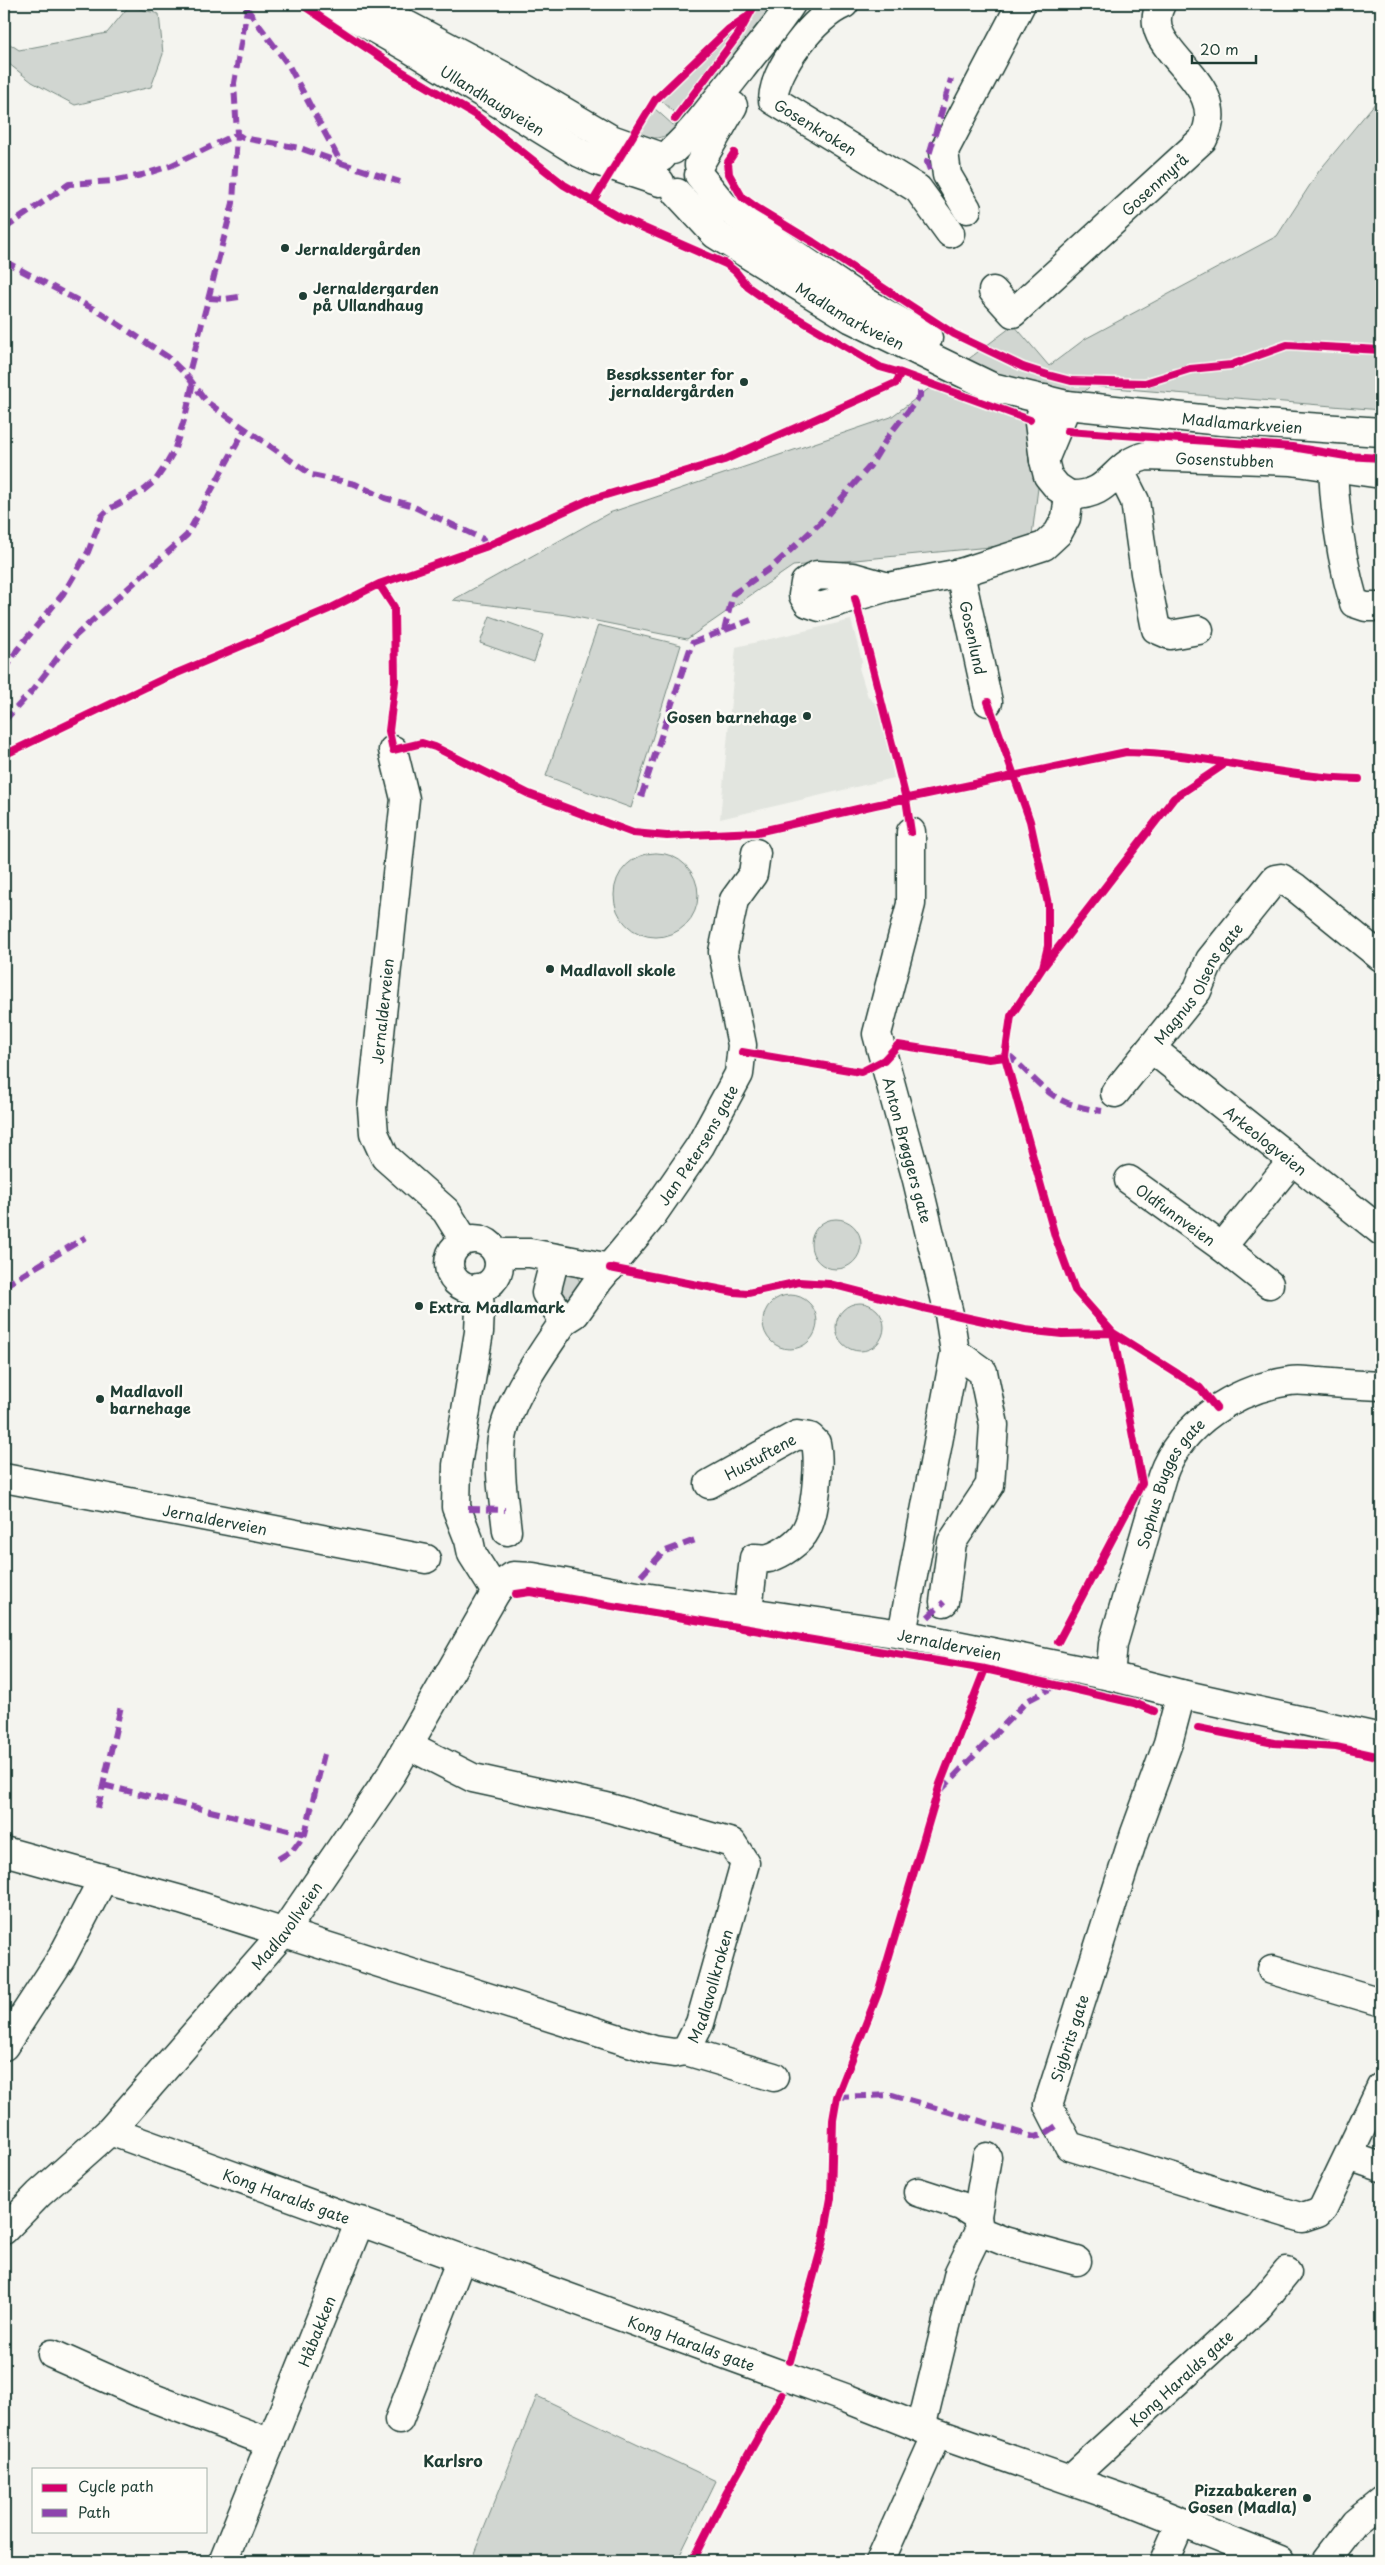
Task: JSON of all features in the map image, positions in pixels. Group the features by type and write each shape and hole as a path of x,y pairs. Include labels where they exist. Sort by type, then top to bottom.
{"street":[{"name":"Ullandhaugveien","path":"331,4 409,48 580,153 597,161 668,171"},
{"name":"Ullandhaugveien","path":"366,4 507,78 668,171"},
{"path":"769,38 742,68 697,127 668,171 689,190 694,186 699,170 751,76 769,38 791,4"},
{"name":"Gosenkroken","path":"844,4 825,15 807,33 778,81 772,100 918,189 950,233"},
{"path":"966,209 947,175 944,151 1021,4"},
{"name":"Gosenmyrå","path":"993,291 1013,313 1203,139 1209,128 1210,109 1201,89 1162,38 1156,16 1161,4"},
{"name":"Madlamarkveien","path":"1056,402 864,301 726,208 699,170 692,154 668,171 715,234 852,319 992,387 1056,402 1221,421 1381,432"},
{"path":"888,587 960,573 1044,546 1058,533 1066,518 1069,495 1057,487 1048,476 1039,423 1056,402"},
{"name":"Gosenstubben","path":"1069,495 1086,496 1098,491 1135,459 1146,456 1292,461 1381,474"},
{"path":"1333,468 1337,528 1354,603 1366,607 1381,607"},
{"path":"1120,471 1136,501 1145,573 1156,629 1170,635 1199,630"},
{"name":"Gosenlund","path":"960,573 988,702"},
{"name":"Jernalderveien","path":"392,750 405,798 372,1108 374,1133 385,1157 446,1210 464,1240"},
{"name":"Anton Brøggers gate","path":"902,1634 954,1352 949,1314 919,1189 877,1034 911,904 911,832"},
{"name":"Jan Petersens gate","path":"507,1531 501,1473 501,1445 518,1395 564,1321 574,1314 632,1243 696,1153 739,1074 742,1045 722,952 734,900 752,874 756,853"},
{"name":"Magnus Olsens gate","path":"1115,1093 1197,991 1210,960 1275,879 1281,878 1381,957"},
{"name":"Arkeologveien","path":"1152,1049 1381,1231"},
{"name":"Oldfunnveien","path":"1222,1247 1292,1161"},
{"name":"Oldfunnveien","path":"1129,1180 1222,1247 1268,1284"},
{"path":"464,1240 482,1240 492,1246 497,1253 499,1265 496,1276 488,1285 478,1288 462,1286 455,1280 450,1270 449,1258 452,1251 464,1240"},
{"path":"497,1253 530,1253 610,1268"},
{"path":"555,1258 546,1293 564,1321"},
{"path":"478,1288 480,1308 479,1332 464,1414 455,1488 458,1516 470,1540 472,1554 504,1584"},
{"path":"944,1602 952,1542 990,1485 994,1426 983,1372 954,1352"},
{"name":"Sophus Bugges gate","path":"1110,1676 1113,1644 1168,1458 1202,1419 1216,1408 1255,1389 1292,1380 1381,1386"},
{"name":"Hustuftene","path":"709,1484 797,1435 810,1437 816,1443 817,1464 812,1510 806,1530 796,1542 768,1559 754,1558 748,1610"},
{"name":"Jernalderveien","path":"4,1478 426,1559"},
{"name":"Jernalderveien","path":"504,1584 533,1577 637,1596 748,1610 902,1634 1110,1676 1181,1694 1381,1738"},
{"name":"Madlavollveien","path":"6,2224 110,2131 283,1933 348,1840 408,1745 504,1584"},
{"name":"Sigbrits gate","path":"1181,1694 1168,1743 1135,1833 1048,2105 1069,2146 1303,2218 1318,2214 1323,2208 1349,2156"},
{"name":"Madlavollkroken","path":"4,1851 181,1900 654,2050 674,2053 686,2051 700,2023 745,1863 732,1843 606,1807 473,1778 408,1745"},
{"path":"7,2033 62,1957 103,1879"},
{"path":"1272,1970 1381,2002"},
{"path":"686,2051 774,2077"},
{"path":"1381,2087 1349,2156 1381,2167"},
{"name":"Kong Haralds gate","path":"110,2131 929,2431 1070,2479 1280,2561"},
{"path":"880,2561 929,2431 958,2272 978,2224 987,2156"},
{"path":"918,2192 961,2206 978,2224 1004,2241 1077,2261"},
{"name":"Håbakken","path":"223,2561 360,2221"},
{"path":"399,2420 461,2259"},
{"name":"Kong Haralds gate","path":"1070,2479 1260,2305 1287,2272"},
{"path":"52,2354 140,2393 271,2443"},
{"path":"1325,2561 1355,2522 1381,2501"},
{"path":"1164,2561 1181,2522"}],"shaded area":[{"path":"761,4 776,4 693,118 685,112 742,37"},
{"path":"129,6 159,14 163,54 151,87 75,105 32,82 4,60 4,40 19,50 107,33"},
{"path":"734,32 735,35 675,113 661,100"},
{"path":"1381,96 1381,410 1090,386 1045,433 1031,543 793,566 687,639 566,615 453,600 609,513 891,417 1014,325 1049,366 1085,339 1277,236 1319,171"},
{"path":"654,108 673,125 680,120 686,125 658,138 639,136"},
{"path":"490,616 543,635 534,662 480,643"},
{"path":"851,620 862,661 859,668 868,697 880,708 894,778 720,819 736,647"},
{"path":"598,625 681,645 631,808 546,776"},
{"path":"656,853 672,856 686,865 695,879 698,895 695,911 686,925 672,934 656,937 640,934 626,925 617,911 614,895 617,879 626,865 640,856"},
{"path":"836,1219 854,1226 861,1244 854,1262 836,1269 818,1262 811,1244 818,1226"},
{"path":"565,1272 576,1275 582,1285 574,1299 567,1301 560,1299 556,1277"},
{"path":"785,1295 795,1295 805,1299 813,1307 817,1322 813,1337 805,1345 795,1349 785,1349 775,1345 767,1337 763,1327 763,1317 767,1307 775,1299"},
{"path":"860,1303 869,1305 877,1310 882,1318 884,1327 882,1336 877,1344 869,1349 860,1351 851,1349 843,1344 838,1336 836,1327 838,1318 843,1310 851,1305"},
{"path":"537,2396 716,2481 677,2561 471,2561"}],"marked path":[{"path":"248,4 234,83 237,134 233,203 188,377 207,402 312,475 355,484 385,498 410,505 483,539 485,547"},
{"path":"247,9 289,66 341,163 400,182"},
{"path":"930,170 927,162 951,79"},
{"path":"4,229 69,184 112,181 142,175 170,166 237,134 243,138 300,148 341,163"},
{"path":"4,261 101,313 168,357 188,377"},
{"path":"209,298 225,299 239,297"},
{"path":"4,672 17,650 63,594 88,552 102,516 109,509 144,490 155,481 164,468 174,451 186,414 193,382"},
{"path":"724,631 733,594 772,567 819,524 870,466 889,435 920,396 920,390 924,385"},
{"path":"4,721 32,691 72,639 187,535 245,429"},
{"path":"641,797 692,643 751,620"},
{"path":"1005,1057 1011,1057 1042,1087 1060,1100 1102,1111"},
{"path":"4,1286 86,1237"},
{"path":"468,1509 505,1510"},
{"path":"641,1576 663,1552 698,1539"},
{"path":"928,1617 944,1602"},
{"path":"941,1790 1027,1701 1057,1685"},
{"path":"98,1808 121,1706"},
{"path":"278,1859 293,1850 305,1834 324,1754"},
{"path":"103,1785 305,1834"},
{"path":"837,2097 892,2095 1034,2137 1043,2135 1058,2125"}],"cycle path":[{"path":"301,4 401,71 477,116 564,185 621,218 726,264 736,272 748,287 765,299 880,367 1030,420"},
{"path":"675,119 738,35 755,4"},
{"path":"593,201 655,100 729,29 745,18"},
{"path":"734,153 728,162 729,174 742,197 757,208 813,242 954,334 1023,367 1048,375 1071,381 1145,383 1190,369 1231,365 1287,345 1381,350"},
{"path":"901,373 896,383 724,460 589,500 485,547 379,584 394,607 395,681 389,731 393,750 422,743 435,747 529,794 633,833 667,836 757,832 1126,752 1185,756 1330,778 1359,779"},
{"path":"1067,431 1292,447 1346,456 1381,458"},
{"path":"4,755 163,679 329,609 379,584"},
{"path":"855,598 906,799 911,832"},
{"path":"988,702 1030,821 1048,904 1048,946 1043,967 1011,1016 1005,1057 1055,1236 1075,1290 1113,1333 1200,1388 1216,1408"},
{"path":"1044,966 1174,798 1222,766"},
{"path":"742,1052 861,1072 884,1060 898,1045 989,1059 1005,1057"},
{"path":"610,1268 734,1292 748,1293 799,1282 830,1284 923,1308 1025,1330 1062,1334 1113,1333 1142,1483 1058,1642"},
{"path":"516,1594 530,1592 985,1669 1134,1703 1154,1711"},
{"path":"790,2361 823,2242 831,2198 833,2120 837,2097 878,1993 940,1784 985,1669"},
{"path":"1198,1728 1274,1743 1336,1747 1381,1757"},
{"path":"692,2561 726,2494 782,2395"}],"place":[{"name":"Jernaldergården","path":"285,248"},
{"name":"Jernaldergarden på Ullandhaug","path":"303,296"},
{"name":"Besøkssenter for jernaldergården","path":"744,382"},
{"name":"Gosen barnehage","path":"807,716"},
{"name":"Madlavoll skole","path":"550,969"},
{"name":"Extra Madlamark","path":"419,1306"},
{"name":"Madlavoll barnehage","path":"100,1399"},
{"name":"Pizzabakeren Gosen (Madla)","path":"1307,2498"}],"district":[{"name":"Karlsro","path":"453,2460"}]}
